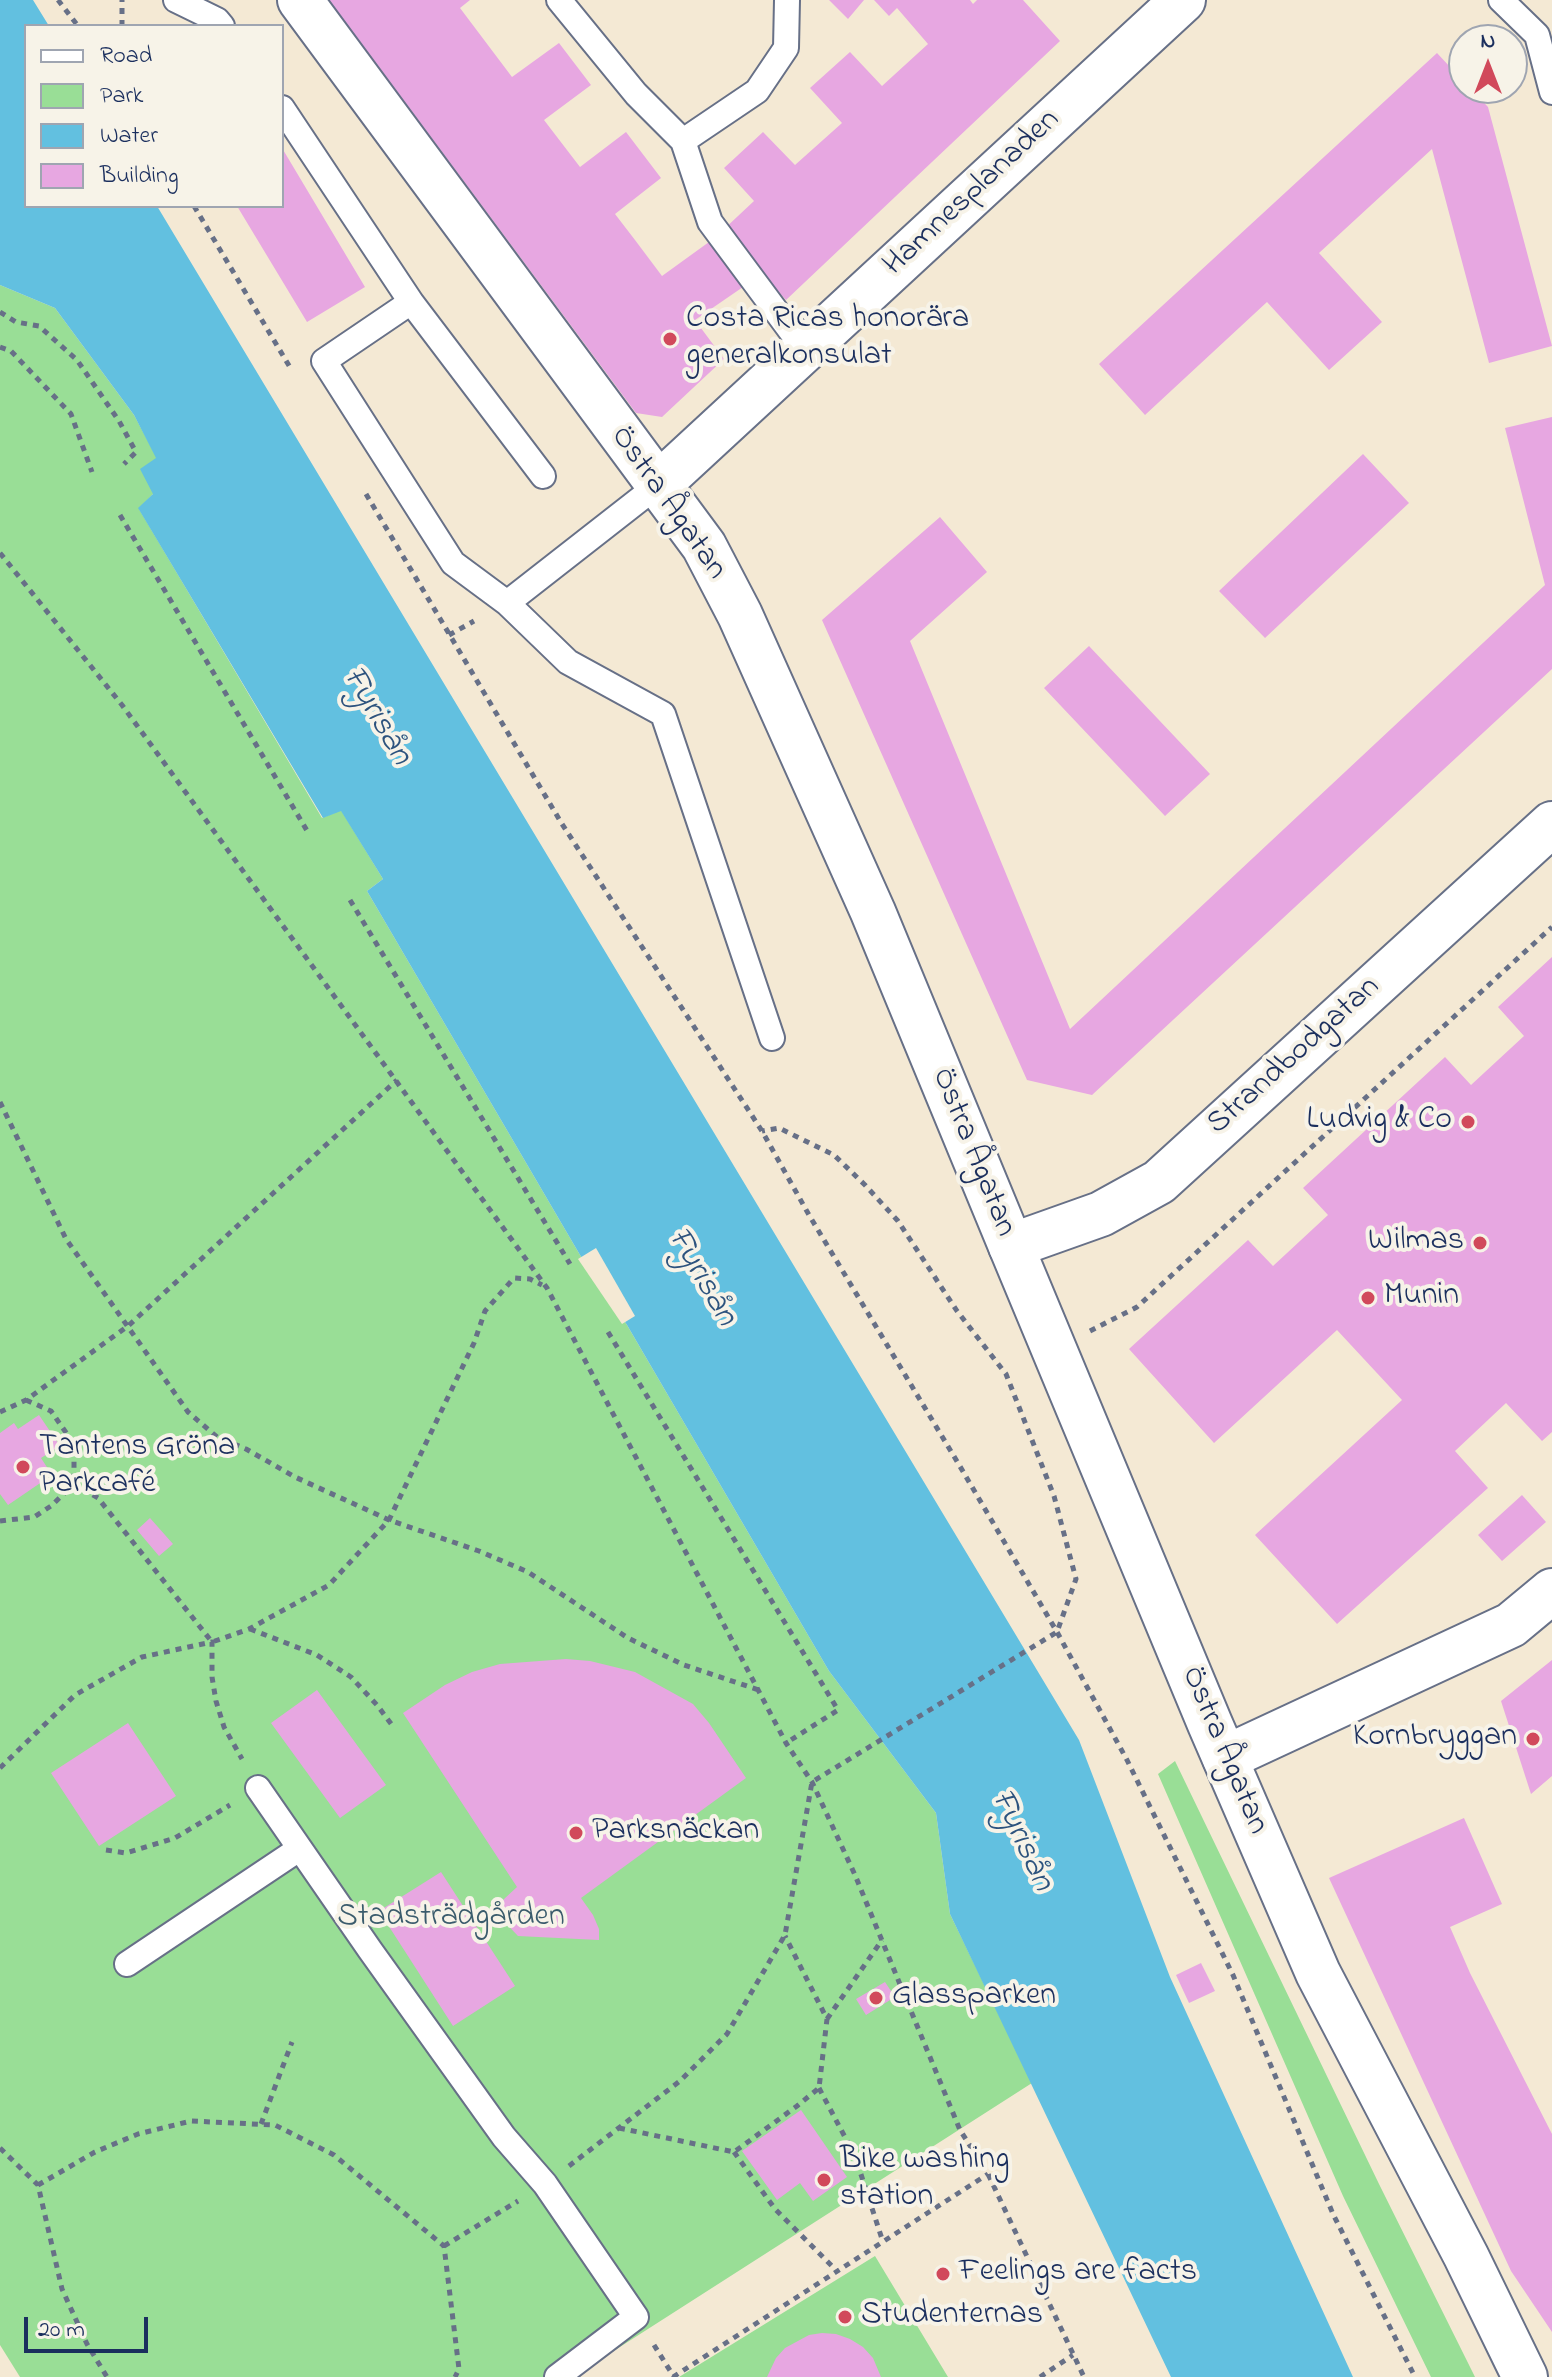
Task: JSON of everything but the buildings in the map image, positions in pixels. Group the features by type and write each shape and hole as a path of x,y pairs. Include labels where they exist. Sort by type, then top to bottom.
{"street":[{"name":"Östra Ågatan","path":"300,0 704,546 740,615 873,912 1225,1758 1318,1973 1466,2256 1525,2377"},
{"name":"Hamnesplanaden","path":"658,485 1183,0"},
{"name":"Strandbodgatan","path":"1011,1246 1101,1214 1159,1182 1552,824"},
{"path":"1225,1758 1511,1625 1552,1591"}],"lane":[{"path":"176,0 220,24"},
{"path":"559,0 636,94 683,141 710,222 805,350"},
{"path":"683,141 757,91 786,48 787,0"},
{"path":"1501,0 1544,27 1552,92"},
{"path":"284,111 411,302 543,476"},
{"path":"411,302 324,361 453,563 507,603 568,662 663,714 772,1038"},
{"path":"507,603 658,485"},
{"path":"258,1788 504,2137 545,2184 636,2317 557,2377"},
{"path":"127,1964 299,1849"}],"path":[{"path":"58,0 76,24"},
{"path":"122,0 122,24"},
{"path":"195,208 294,374"},
{"path":"0,312 16,322 39,326 77,360 119,421 136,452 124,464"},
{"path":"0,347 11,351 71,414 92,472"},
{"path":"359,484 562,824 762,1131 1057,1632 1127,1760 1233,1975 1333,2214 1415,2377"},
{"path":"120,515 309,834"},
{"path":"0,553 122,705 547,1288 786,1743 812,1782 882,1940 960,2130 988,2174 1084,2377"},
{"path":"350,900 570,1264"},
{"path":"1006,1374 1137,1307 1552,927"},
{"path":"0,1412 26,1400 128,1326 397,1080"},
{"path":"0,1102 66,1239 188,1412 217,1437 389,1520 479,1551 528,1572 628,1638 684,1665 759,1690"},
{"path":"444,2246 545,2184 680,2081 727,2034 785,1935 812,1782 1057,1632 1076,1579 1054,1496 1006,1374 957,1311 898,1221 865,1185 834,1155 779,1128 762,1131"},
{"path":"0,1768 75,1695 142,1657 212,1642 249,1629 329,1585 389,1520 474,1343 485,1311 514,1278 530,1279 547,1288"},
{"path":"608,1332 838,1710 786,1743"},
{"path":"0,1521 34,1517 74,1484 74,1461 67,1434 51,1411 26,1400"},
{"path":"74,1484 98,1498 212,1642 212,1677 224,1727 258,1788 175,1838 126,1853 106,1850"},
{"path":"249,1629 317,1655 351,1677 392,1725"},
{"path":"785,1935 827,2019"},
{"path":"882,1940 827,2019 819,2088 855,2156 883,2242"},
{"path":"261,2124 292,2042"},
{"path":"734,2152 819,2088"},
{"path":"38,2185 95,2152 138,2134 191,2121 275,2125 334,2155 444,2246 459,2369 455,2377"},
{"path":"618,2128 734,2152 775,2209 837,2271"},
{"path":"0,2148 38,2185 62,2289 87,2344 107,2377"},
{"path":"673,2377 988,2174"},
{"path":"1040,2377 1073,2355"}],"green space":[{"name":"Stadsträdgården","path":"0,285 55,308 134,415 157,458 153,494 139,509 322,818 341,810 383,879 367,891 580,1255 627,1325 829,1671 936,1813 950,1914 1032,2083 573,2377 20,2377 0,2345"},
{"path":"1175,1761 1475,2377 1431,2377 1343,2196 1158,1774"},
{"name":"Studenternas","path":"875,2256 948,2377 679,2377"}],"water":[{"name":"Fyrisån","path":"0,0 33,0 48,24 24,24 24,208 158,208 1079,1740 1170,1977 1353,2377 1171,2377 950,1914 936,1813 829,1671 627,1325 580,1255 367,891 383,879 341,811 323,818 138,508 153,494 140,469 156,458 134,415 55,308 0,285"}],"pier":[{"path":"596,1248 635,1316 622,1324 578,1259"}],"place":[{"name":"Costa Ricas honorära generalkonsulat","path":"670,339"},
{"name":"Ludvig & Co","path":"1468,1122"},
{"name":"Wilmas","path":"1480,1243"},
{"name":"Munin","path":"1368,1298"},
{"name":"Tantens Gröna Parkcafé","path":"23,1467"},
{"name":"Kornbryggan","path":"1533,1739"},
{"name":"Parksnäckan","path":"576,1833"},
{"name":"Glassparken","path":"876,1998"},
{"name":"Bike washing station","path":"824,2180"},
{"name":"Feelings are facts","path":"943,2274"},
{"name":"Studenternas","path":"845,2317"}]}
